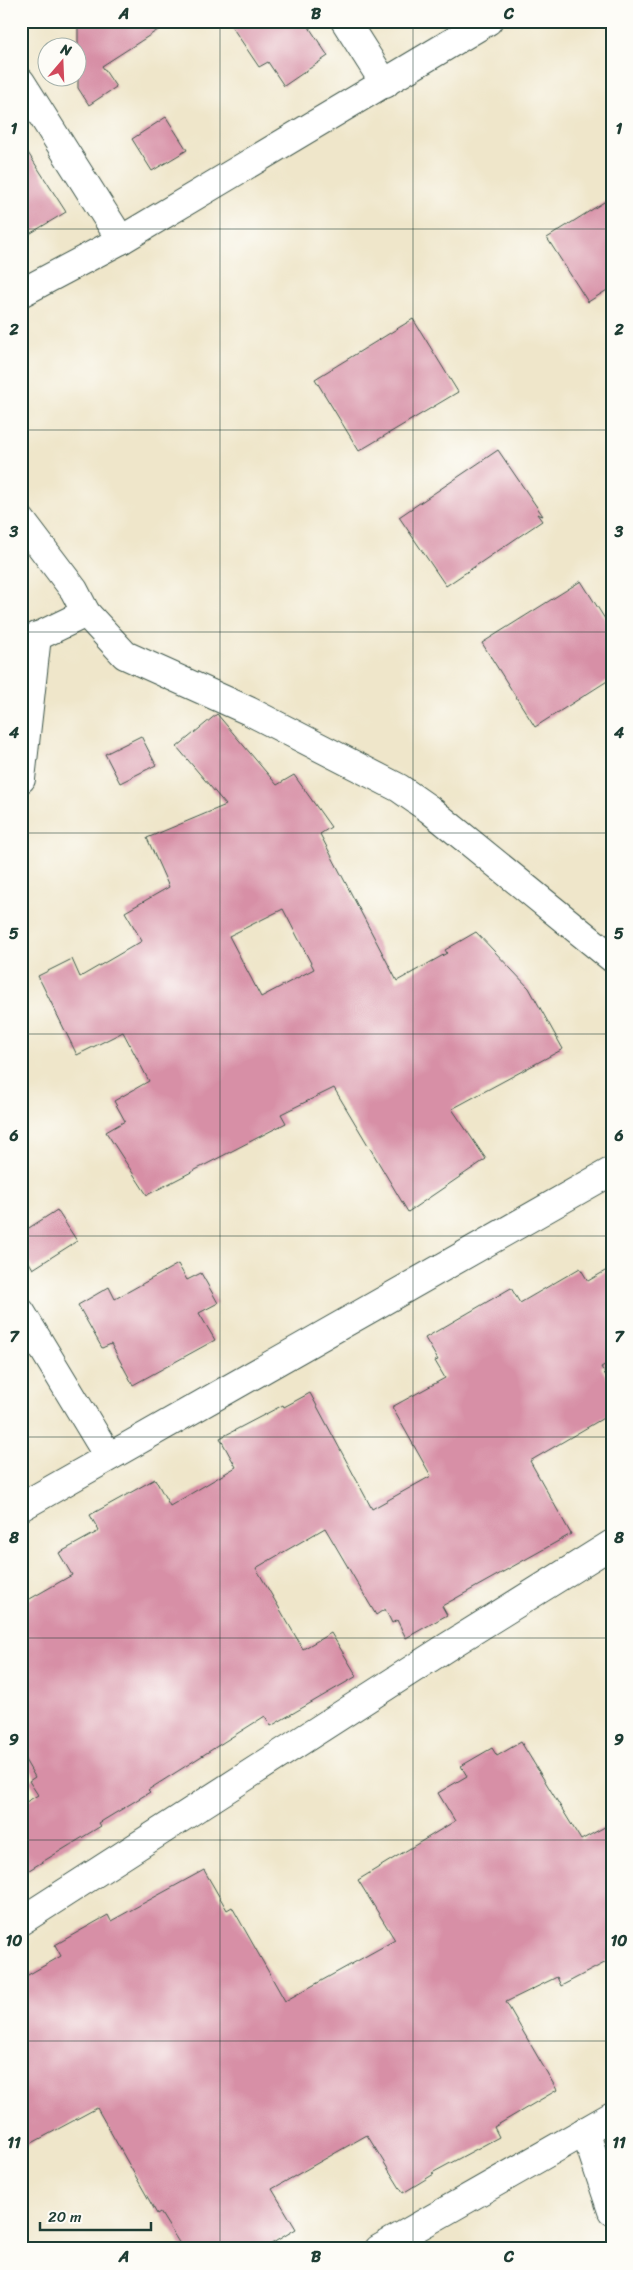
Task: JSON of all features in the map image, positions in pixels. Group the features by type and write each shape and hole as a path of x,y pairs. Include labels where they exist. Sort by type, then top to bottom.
{"street":[{"path":"346,21 385,84"},
{"path":"21,293 121,240 488,21"},
{"path":"21,82 121,240"},
{"path":"21,520 74,590 86,613 125,655 249,711 399,788 429,809 612,958"},
{"path":"21,779 29,640 86,613"},
{"path":"21,1507 612,1171"},
{"path":"21,1312 108,1456"},
{"path":"21,1921 447,1647 612,1544"},
{"path":"379,2249 612,2116"},
{"path":"585,2131 612,2211"}],"building":[{"path":"78,21 172,21 102,66 116,87 89,105 78,88 88,88 88,38 78,38"},
{"path":"228,21 305,21 328,56 284,86 268,62 259,67"},
{"path":"166,117 187,150 152,171 132,139"},
{"path":"21,142 66,212 21,239"},
{"path":"612,197 612,287 588,302 547,238"},
{"path":"413,319 458,392 359,451 315,379"},
{"path":"498,450 543,516 537,514 542,521 446,586 399,517"},
{"path":"581,581 612,630 612,678 535,727 482,643"},
{"path":"217,714 277,785 294,775 331,827 320,834 397,981 447,953 445,950 476,932 529,988 563,1049 452,1109 486,1159 408,1212 334,1088 281,1114 286,1123 147,1195 106,1132 125,1121 114,1101 149,1081 123,1032 77,1055 38,976 72,959 80,977 142,941 125,912 169,887 147,838 226,805 177,747","holes":["283,909 314,969 261,997 229,936"]},
{"path":"141,736 156,765 120,783 105,754"},
{"path":"57,1210 77,1241 33,1269 21,1249 21,1233"},
{"path":"178,1264 187,1280 201,1273 218,1303 199,1313 215,1340 133,1385 111,1344 102,1348 78,1305 109,1287 115,1299"},
{"path":"612,1267 612,1361 601,1367 612,1387 612,1413 530,1461 571,1534 442,1606 447,1615 406,1638 397,1620 392,1623 385,1609 376,1615 325,1528 256,1568 303,1649 331,1633 357,1676 271,1726 265,1716 148,1790 150,1792 99,1823 101,1826 21,1875 21,1805 38,1795 29,1781 35,1777 21,1753 21,1604 72,1575 59,1553 99,1531 90,1515 155,1479 170,1506 236,1467 220,1438 310,1393 372,1509 431,1476 392,1407 445,1378 435,1361 438,1360 425,1338 511,1288 520,1303 580,1268 588,1281"},
{"path":"521,1742 581,1840 612,1823 612,1959 561,1986 557,1977 506,2002 557,2090 494,2127 499,2137 432,2173 434,2174 403,2193 367,2135 272,2189 296,2229 263,2249 183,2249 160,2212 157,2214 97,2108 21,2149 21,1979 61,1956 55,1945 108,1915 111,1921 204,1870 227,1910 232,1907 285,2001 395,1940 358,1880 455,1821 438,1793 467,1776 461,1766 492,1748 497,1756"}]}
